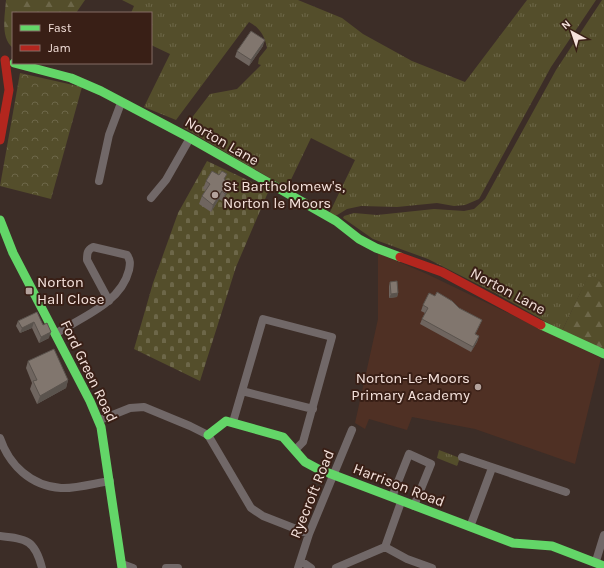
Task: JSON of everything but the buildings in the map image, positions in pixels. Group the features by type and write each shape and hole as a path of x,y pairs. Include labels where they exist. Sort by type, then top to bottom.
{"street":[{"path":"0,140 9,83 8,61"},
{"name":"Norton Lane","path":"19,64 71,78 101,91 190,138 336,221 359,238 376,248 442,272 524,317 604,354"},
{"path":"99,181 109,135 121,102"},
{"path":"151,198 166,180 190,138"},
{"name":"Ford Green Road","path":"0,220 5,239 16,263 41,305 100,420 122,566"},
{"path":"55,334 109,301 120,290 128,275 130,259 127,255 93,247 89,249 87,260 109,301"},
{"path":"208,435 226,421 233,422 263,319 332,337 303,442 295,450"},
{"path":"242,391 313,409"},
{"path":"100,420 130,408 144,407 208,435 251,508 263,516 309,534"},
{"name":"Harrison Road","path":"233,422 283,437 305,462 334,475 392,497 401,502 513,543 552,546 600,564 604,535"},
{"name":"Ryecroft Road","path":"300,564 309,534 352,430"},
{"path":"0,438 3,454 18,470 41,484 62,488 110,481"},
{"path":"392,497 408,454 431,464 414,506"},
{"path":"462,457 492,468 523,476 566,492"},
{"path":"470,527 492,468"},
{"path":"336,568 385,548 401,502"},
{"path":"0,536 25,540 34,546 39,554 42,568"},
{"path":"385,548 407,559 432,568"},
{"path":"300,564 311,568"},
{"path":"122,566 133,568"},
{"path":"166,568 178,568"}],"shaded area":[{"name":"Norton-Le-Moors Primary Academy","path":"378,253 427,274 601,358 575,464 475,429 412,417 407,430 369,419 365,429 355,423 378,319"}],"green space":[{"path":"6,0 85,0 77,12 12,12 12,47 6,38 4,19"},
{"path":"122,0 298,0 342,18 363,34 412,61 465,82 527,0 596,0 551,67 479,199 465,205 454,206 437,203 397,207 361,206 347,209 334,217 329,214 355,160 311,138 287,188 184,128 210,94 237,89 261,65 258,64 259,58 267,48 265,40 259,29 249,22 176,120 144,107 170,54 152,45 152,12 131,12 134,6"},
{"path":"602,0 604,0 604,283 589,275 562,331 497,294 428,259 373,239 343,218 344,216 354,213 377,215 434,209 464,211 474,209 485,199 556,70"},
{"path":"20,73 82,87 51,199 0,186"},
{"path":"207,161 269,190 236,267 200,381 134,349 153,283 178,213"},
{"path":"589,274 604,283 604,350 562,331"},
{"path":"439,450 460,458 457,466 437,458"}],"traffic: fast":[{"path":"18,64 71,78 101,91 190,138 336,221 359,239 376,248 400,257"},
{"path":"0,220 13,253 90,401 101,427 122,568"},
{"path":"541,325 604,354"},
{"path":"208,435 226,421 283,437 305,462 318,469 513,543 552,546 604,566"}],"traffic: jam":[{"path":"0,140 9,90 5,60"},
{"path":"400,257 442,272 541,325"}],"place":[{"name":"St Bartholomew's, Norton le Moors","path":"215,195"},
{"name":"Norton Hall Close","path":"29,291"},
{"name":"Norton-Le-Moors Primary Academy","path":"478,387"}]}
